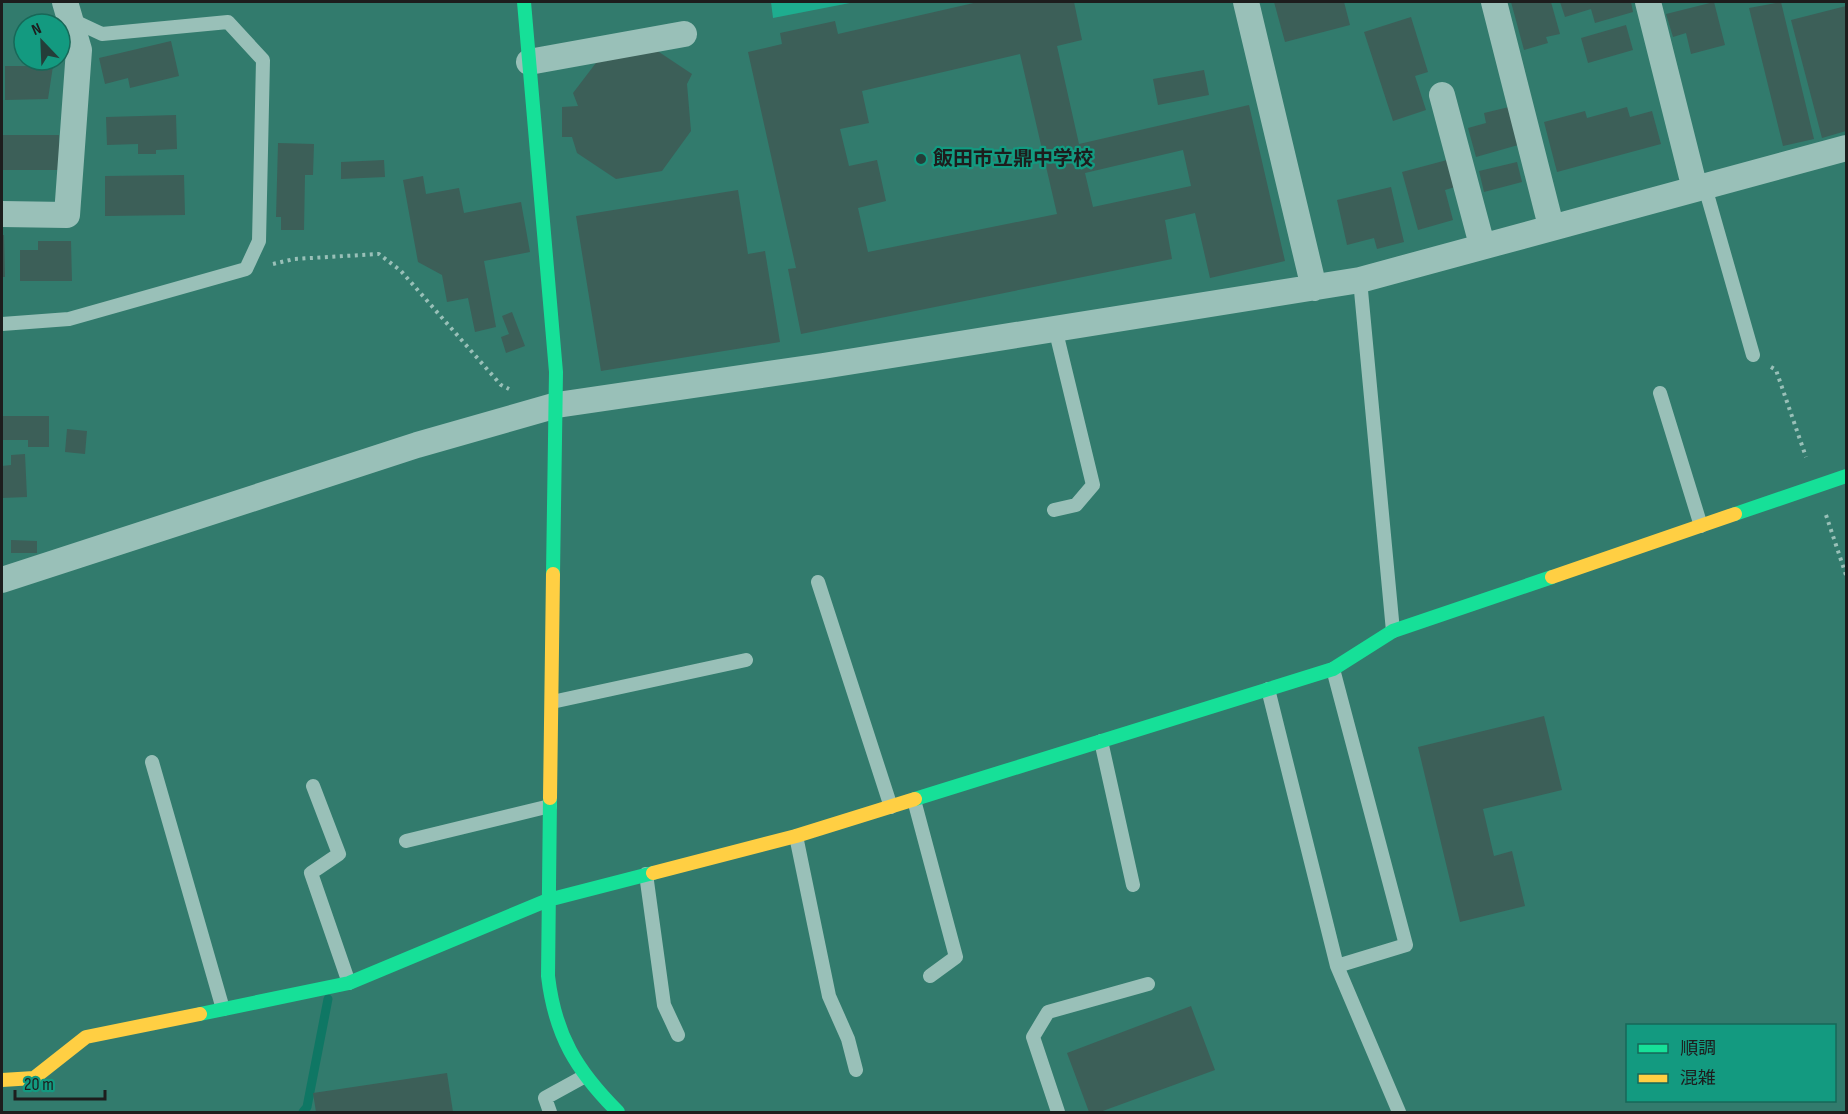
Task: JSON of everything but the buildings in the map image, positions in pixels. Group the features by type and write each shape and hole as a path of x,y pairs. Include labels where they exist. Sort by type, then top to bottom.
{"street":[{"path":"524,2 557,405 548,900 551,1010 567,1049 585,1076 618,1113"},
{"path":"1246,2 1314,288"},
{"path":"1494,2 1551,226"},
{"path":"1648,2 1700,188"},
{"path":"2,214 67,215 79,50 68,10"},
{"path":"529,62 684,34"},
{"path":"1442,95 1482,245"},
{"path":"2,580 417,445 557,405 1360,280 1551,226 1846,148"},
{"path":"2,1080 34,1078 86,1037 349,983 548,900 796,836 1333,669 1393,631 1846,477"}],"lane":[{"path":"2,324 69,319 246,269 259,241 263,60 228,22 102,34 68,10"},
{"path":"1700,188 1753,355"},
{"path":"1360,280 1393,631"},
{"path":"1054,510 1076,505 1093,485 1055,328"},
{"path":"1660,393 1701,526"},
{"path":"818,582 891,807"},
{"path":"552,702 746,660"},
{"path":"1333,669 1406,945 1337,966"},
{"path":"1268,689 1337,966 1400,1113"},
{"path":"1101,741 1133,885"},
{"path":"152,762 222,1009"},
{"path":"313,786 339,854 311,873 349,983"},
{"path":"914,800 956,957 930,976"},
{"path":"406,841 550,806"},
{"path":"796,836 829,996 848,1039 856,1070"},
{"path":"646,874 664,1005 678,1035"},
{"path":"1058,1113 1033,1037 1048,1012 1148,984"},
{"path":"550,1113 545,1098 585,1076"}],"path":[{"path":"246,269 294,259 380,254 401,271 501,385 511,390"},
{"path":"1753,355 1776,370 1846,575"}],"green space":[{"path":"771,2 855,2 773,18"}],"waterway":[{"path":"303,1112 307,1107 328,999"}],"traffic: fast":[{"path":"524,2 556,372 553,574"},
{"path":"1735,514 1846,476"},
{"path":"915,799 1333,669 1393,631 1552,577"},
{"path":"550,798 548,976 551,997 562,1034 579,1066 618,1112"},
{"path":"200,1014 349,983 548,900 653,873"}],"traffic: slow":[{"path":"1552,577 1735,514"},
{"path":"550,798 553,574"},
{"path":"653,873 796,836 915,799"},
{"path":"2,1080 34,1078 86,1037 200,1014"}],"place":[{"name":"飯田市立鼎中学校","path":"921,159"}]}
